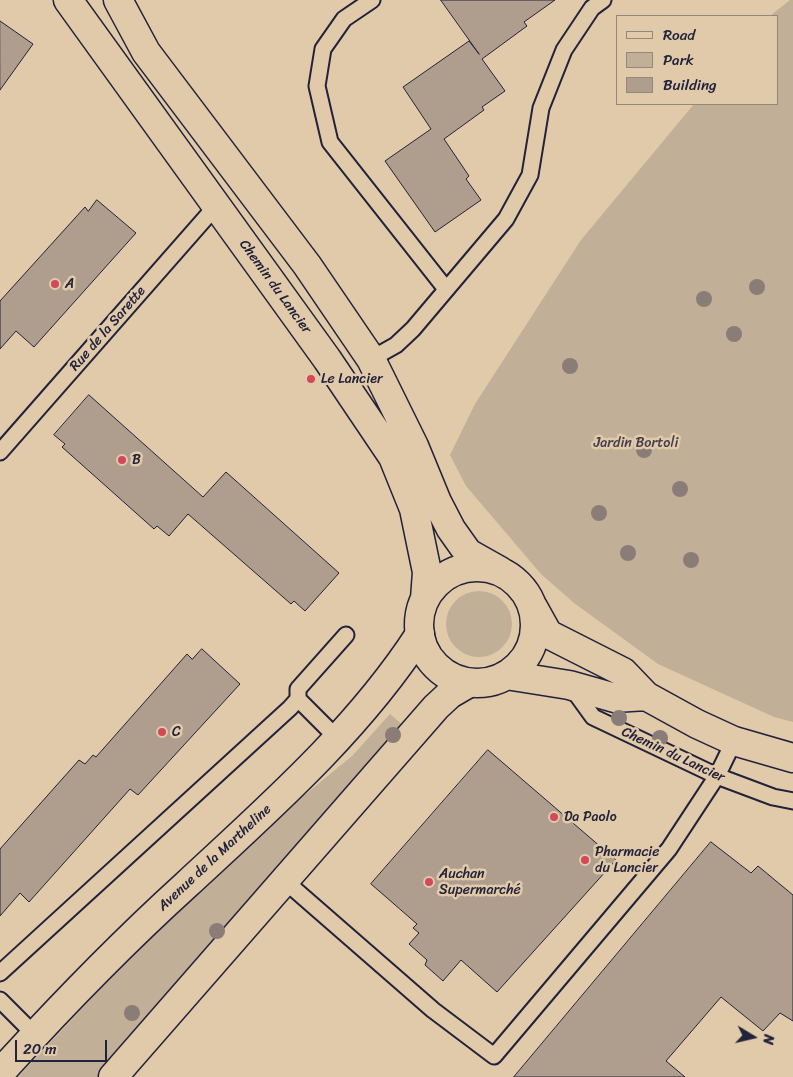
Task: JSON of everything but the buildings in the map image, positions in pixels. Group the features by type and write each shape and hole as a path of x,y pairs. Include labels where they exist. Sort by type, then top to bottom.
{"street":[{"name":"Chemin du Lancier","path":"68,0 328,359 393,457 414,509 427,572 425,599"},
{"path":"118,0 146,52 307,265 370,359 414,446 437,502 451,529 468,553 500,571 520,586 548,634 622,672 646,696 697,724 734,741 793,758"},
{"path":"500,571 479,567 457,570 439,581 425,599 420,616 420,634 426,652 436,666 451,677 469,683 494,681 506,675 519,665 529,651 534,635 535,618 530,602"},
{"name":"Avenue de la Martheline","path":"0,1073 35,1035 184,886 272,806 337,738 395,673 420,634"},
{"path":"506,675 569,684 615,698 646,696"},
{"path":"113,1077 436,707 450,694 469,683"}],"lane":[{"path":"372,0 344,19 323,49 317,86 330,142 446,289"},
{"path":"370,359 396,344 506,219 530,174 540,108 564,50 592,8 603,0"},
{"name":"Rue de la Sarette","path":"0,452 216,206"},
{"path":"337,738 298,699 298,689 346,635"},
{"name":"Chemin du Lancier","path":"569,684 593,717 717,776 773,797 793,801"},
{"path":"0,973 298,699"},
{"path":"285,881 433,1010 494,1056 669,849 717,776 734,741"},
{"path":"0,1000 35,1035"}],"green space":[{"name":"Jardin Bortoli","path":"790,0 793,0 793,722 774,717 658,664 574,603 541,574 466,486 450,455 475,404 581,240 693,105 778,105 778,15 771,15"},
{"path":"473,591 485,591 497,596 507,606 512,618 510,637 497,652 485,657 473,657 461,652 451,642 446,630 446,618 451,606 461,596"},
{"path":"390,714 405,727 103,1077 18,1077 105,984 238,850 352,756"}],"place":[{"name":"A","path":"55,284"},
{"name":"Le Lancier","path":"311,379"},
{"name":"B","path":"122,460"},
{"name":"C","path":"162,732"},
{"name":"Da Paolo","path":"554,817"},
{"name":"Pharmacie du Lancier","path":"585,860"},
{"name":"Auchan Supermarché","path":"429,882"}]}
